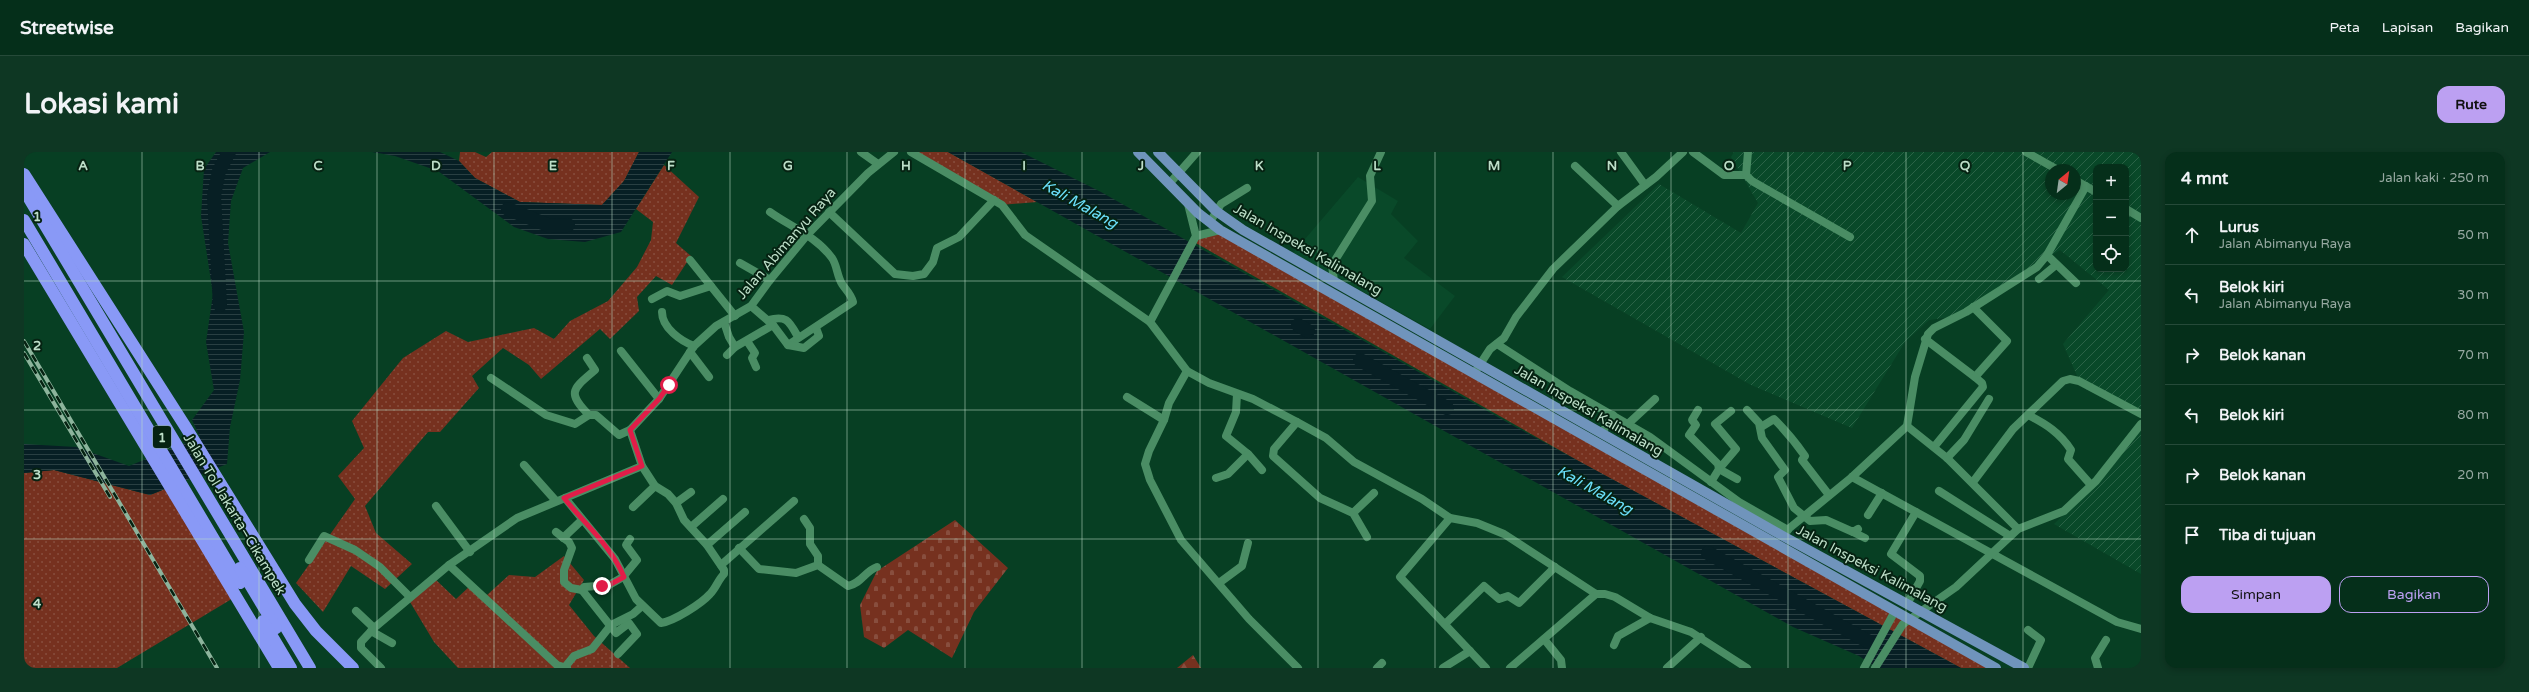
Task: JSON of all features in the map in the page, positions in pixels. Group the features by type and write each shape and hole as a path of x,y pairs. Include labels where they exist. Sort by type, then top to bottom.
{"highway":[{"path":"24,174 185,426 295,604 316,631 353,668"},
{"name":"Jalan Tol Jakarta–Cikampek","path":"24,190 216,514 310,668"},
{"name":"1","path":"24,204 301,668"},
{"name":"1","path":"24,220 291,668"},
{"name":"1","path":"24,244 279,668"}],"main road":[{"name":"Jalan Inspeksi Kalimalang","path":"1138,152 1188,204 1220,230 1347,300 1892,615 1911,619 1996,668"},
{"name":"Jalan Inspeksi Kalimalang","path":"1158,152 1216,210 1243,230 1678,476 1785,533 1907,604 2024,668"},
{"path":"1347,300 1352,291"}],"street":[{"path":"861,152 878,164"},
{"name":"Jalan Abimanyu Raya","path":"630,430 659,399 692,349 708,332 751,306 770,280 808,234 878,164 894,152"},
{"path":"911,152 994,200 1008,211 1017,227 1025,235 1150,322 1187,371 1209,383 1253,399 1326,438 1354,462 1434,506 1450,518 1466,520 1493,529 1596,594 1605,594 1615,597 1650,618 1701,637 1747,668"},
{"path":"1169,184 1197,152"},
{"path":"1334,281 1332,264 1372,201 1370,176 1381,152"},
{"path":"1621,152 1645,185"},
{"path":"1474,373 1490,349 1504,338 1516,316 1553,269 1618,206 1683,152"},
{"path":"1693,152 1724,175 1746,175 1850,237"},
{"path":"1746,175 1748,152"},
{"path":"2026,152 2047,164"},
{"path":"1576,166 1618,206"},
{"path":"2081,183 2093,190"},
{"path":"1497,344 1534,370 1629,423 1666,447 1711,482 1785,533 1852,477 1908,426 1915,377 1925,339 1934,328 2028,274 2047,255 2086,186"},
{"path":"1210,222 1216,210 1230,197 1247,188"},
{"path":"829,212 895,274 913,276 924,274 933,262 937,248 959,237 994,200"},
{"path":"1150,322 1195,239 1188,204"},
{"path":"2129,211 2141,218"},
{"path":"770,212 786,223 808,234 832,258 842,284 850,294 853,302 816,328 798,337 788,346"},
{"path":"1195,239 1220,230"},
{"path":"2047,255 2076,283"},
{"path":"690,260 735,316"},
{"path":"740,263 770,280"},
{"path":"2039,279 2056,265"},
{"path":"652,299 667,291 680,296 711,286"},
{"path":"751,306 770,322 788,346 804,348 819,336 816,328"},
{"path":"1972,307 2007,341 1975,377"},
{"path":"662,312 664,323 692,349 709,377"},
{"path":"727,355 735,347 747,341 770,322 783,317 789,320 798,337"},
{"path":"724,322 729,337 735,347"},
{"path":"1925,339 1982,383 1982,387 1934,447"},
{"path":"747,341 755,353 752,358 756,367"},
{"path":"622,351 659,399"},
{"path":"587,358 595,370 576,387 574,395 576,402 589,415"},
{"path":"1187,371 1169,404 1164,420 1145,464 1150,480 1181,540 1249,619 1298,668"},
{"path":"491,378 556,419 575,424 589,415 596,415 618,435 630,430 642,466 655,486 668,494 676,503 684,520 708,545 721,565 724,574 716,582 711,594 694,608 668,622 661,623 642,606 615,559 564,498"},
{"path":"1972,482 2003,440 2055,387 2070,379 2079,380 2141,414"},
{"path":"1237,394 1236,412 1226,436 1248,454 1262,470"},
{"path":"1127,397 1164,420"},
{"path":"1629,423 1655,399"},
{"path":"1947,458 1964,440 1989,399"},
{"path":"1698,410 1692,420 1696,425 1689,435 1718,464 1720,469 1738,479"},
{"path":"1746,410 1761,428 1762,438 1785,470 1778,477 1788,493 1787,496 1804,517 1810,521 1826,520 1856,530 1866,538"},
{"path":"1711,482 1736,449 1715,424 1731,411"},
{"path":"1602,433 1613,415"},
{"path":"2028,415 2046,424 2058,434 2072,450 2068,459 2091,485"},
{"path":"1761,428 1774,419 1778,422 1794,440 1805,456 1802,460 1829,495"},
{"path":"1297,422 1274,449 1274,456 1320,498 1353,513 1367,537"},
{"path":"1875,668 1900,627 1956,587 2018,529 2064,511 2091,485 2141,424"},
{"path":"1908,426 1947,458 2018,529"},
{"path":"1216,478 1228,474 1248,454"},
{"path":"1678,476 1686,463"},
{"path":"524,465 556,501"},
{"path":"381,668 360,645 373,629 449,565 470,552 517,518 642,466"},
{"path":"1852,477 1990,554 2117,622 2141,629"},
{"path":"633,507 655,486"},
{"path":"1939,491 2010,536"},
{"path":"676,503 691,492"},
{"path":"1353,513 1374,493"},
{"path":"1868,515 1882,493"},
{"path":"691,527 723,499"},
{"path":"721,565 794,501"},
{"path":"436,506 470,552"},
{"path":"708,545 745,512"},
{"path":"1907,604 1920,581 1920,576 1891,554 1916,512"},
{"path":"1450,518 1400,577 1486,668"},
{"path":"563,538 582,520"},
{"path":"804,520 810,528 810,544 818,556 818,565"},
{"path":"556,532 569,542 572,548 564,570 564,582 571,588 582,590 616,633 628,623 637,634 618,654"},
{"path":"309,560 324,536 355,550 380,567 410,597"},
{"path":"582,590 589,585 609,585 624,577 637,560 626,545 630,539"},
{"path":"1219,583 1242,566 1248,543"},
{"path":"739,548 754,566 765,571 796,573 818,565"},
{"path":"449,565 557,665 566,667 574,656 592,649 611,625 633,614 642,606"},
{"path":"818,565 848,586 861,581 872,569 877,567"},
{"path":"1445,624 1484,586 1499,599 1508,596 1519,603 1555,567"},
{"path":"1510,668 1596,594"},
{"path":"356,611 373,629 392,643"},
{"path":"1864,668 1892,615"},
{"path":"1614,646 1618,636 1650,618"},
{"path":"2028,630 2041,640 2028,668"},
{"path":"1667,668 1701,637"},
{"path":"1544,639 1560,660 1562,668"},
{"path":"2098,668 2095,658 2106,640"},
{"path":"1443,668 1470,651"}],"shaded area":[{"path":"1734,152 2141,152 2141,418 2082,387 2063,344 2109,290 2060,250 1957,316 1929,320 1905,342 1852,428 1751,385 1562,277 1659,184 1741,233 1758,203 1731,157"},
{"path":"1358,177 1398,201 1391,214 1418,241 1404,258 1455,296 1430,329 1293,253"},
{"path":"2141,430 2141,574 2054,524 2106,474"}],"green space":[{"path":"460,152 475,152 486,157 492,152 639,152 624,181 602,205 520,202 475,178 459,161"},
{"path":"914,152 948,152 1037,202 1000,205"},
{"path":"664,165 699,197 676,243 691,256 672,285 656,276 637,297 639,311 610,339 600,329 541,379 529,365 503,348 472,376 479,388 440,432 428,432 365,506 376,533 412,564 385,589 351,566 323,612 296,583 355,499 338,476 364,448 352,421 403,358 446,331 468,342 534,328 554,339 570,321 608,301 637,267 651,240 653,222 636,209"},
{"path":"1220,230 1996,668 1961,668 1582,463 1194,242"},
{"path":"54,470 150,495 170,487 235,597 117,668 24,668 24,473"},
{"path":"955,520 1008,568 974,612 952,658 908,630 884,648 864,637 860,605 877,571"},
{"path":"564,556 584,580 569,605 594,636 630,668 458,668 434,642 410,602 435,579 456,599 471,585 487,595 509,575 535,577"},
{"path":"1193,655 1201,668 1177,668"}],"water":[{"path":"216,152 270,152 243,168 231,201 228,243 244,332 240,380 230,427 227,464 150,495 54,470 24,473 24,444 76,447 129,466 200,437 192,420 214,390 206,342 213,294 201,216 204,169"},
{"path":"372,152 440,152 459,161 475,178 520,202 602,205 624,181 639,152 672,152 621,232 585,242 548,239 514,227 438,171 395,156"},
{"path":"948,152 1021,152 1101,192 1512,425 1961,668 1877,668 1859,656 1793,627"}],"waterway":[{"path":"220,305 214,196 219,171 229,152"},
{"path":"508,209 550,226 568,225"},
{"name":"Kali Malang","path":"1298,325 1308,331"},
{"name":"Kali Malang","path":"1360,360 1447,408"},
{"name":"Kali Malang","path":"1708,553 1871,643"}],"railway":[{"path":"24,341 217,668"},
{"path":"24,353 110,497"}],"route":[{"path":"602,586 609,585 624,577 612,555 564,498 642,466 630,430 634,423 650,410 669,385"}]}
